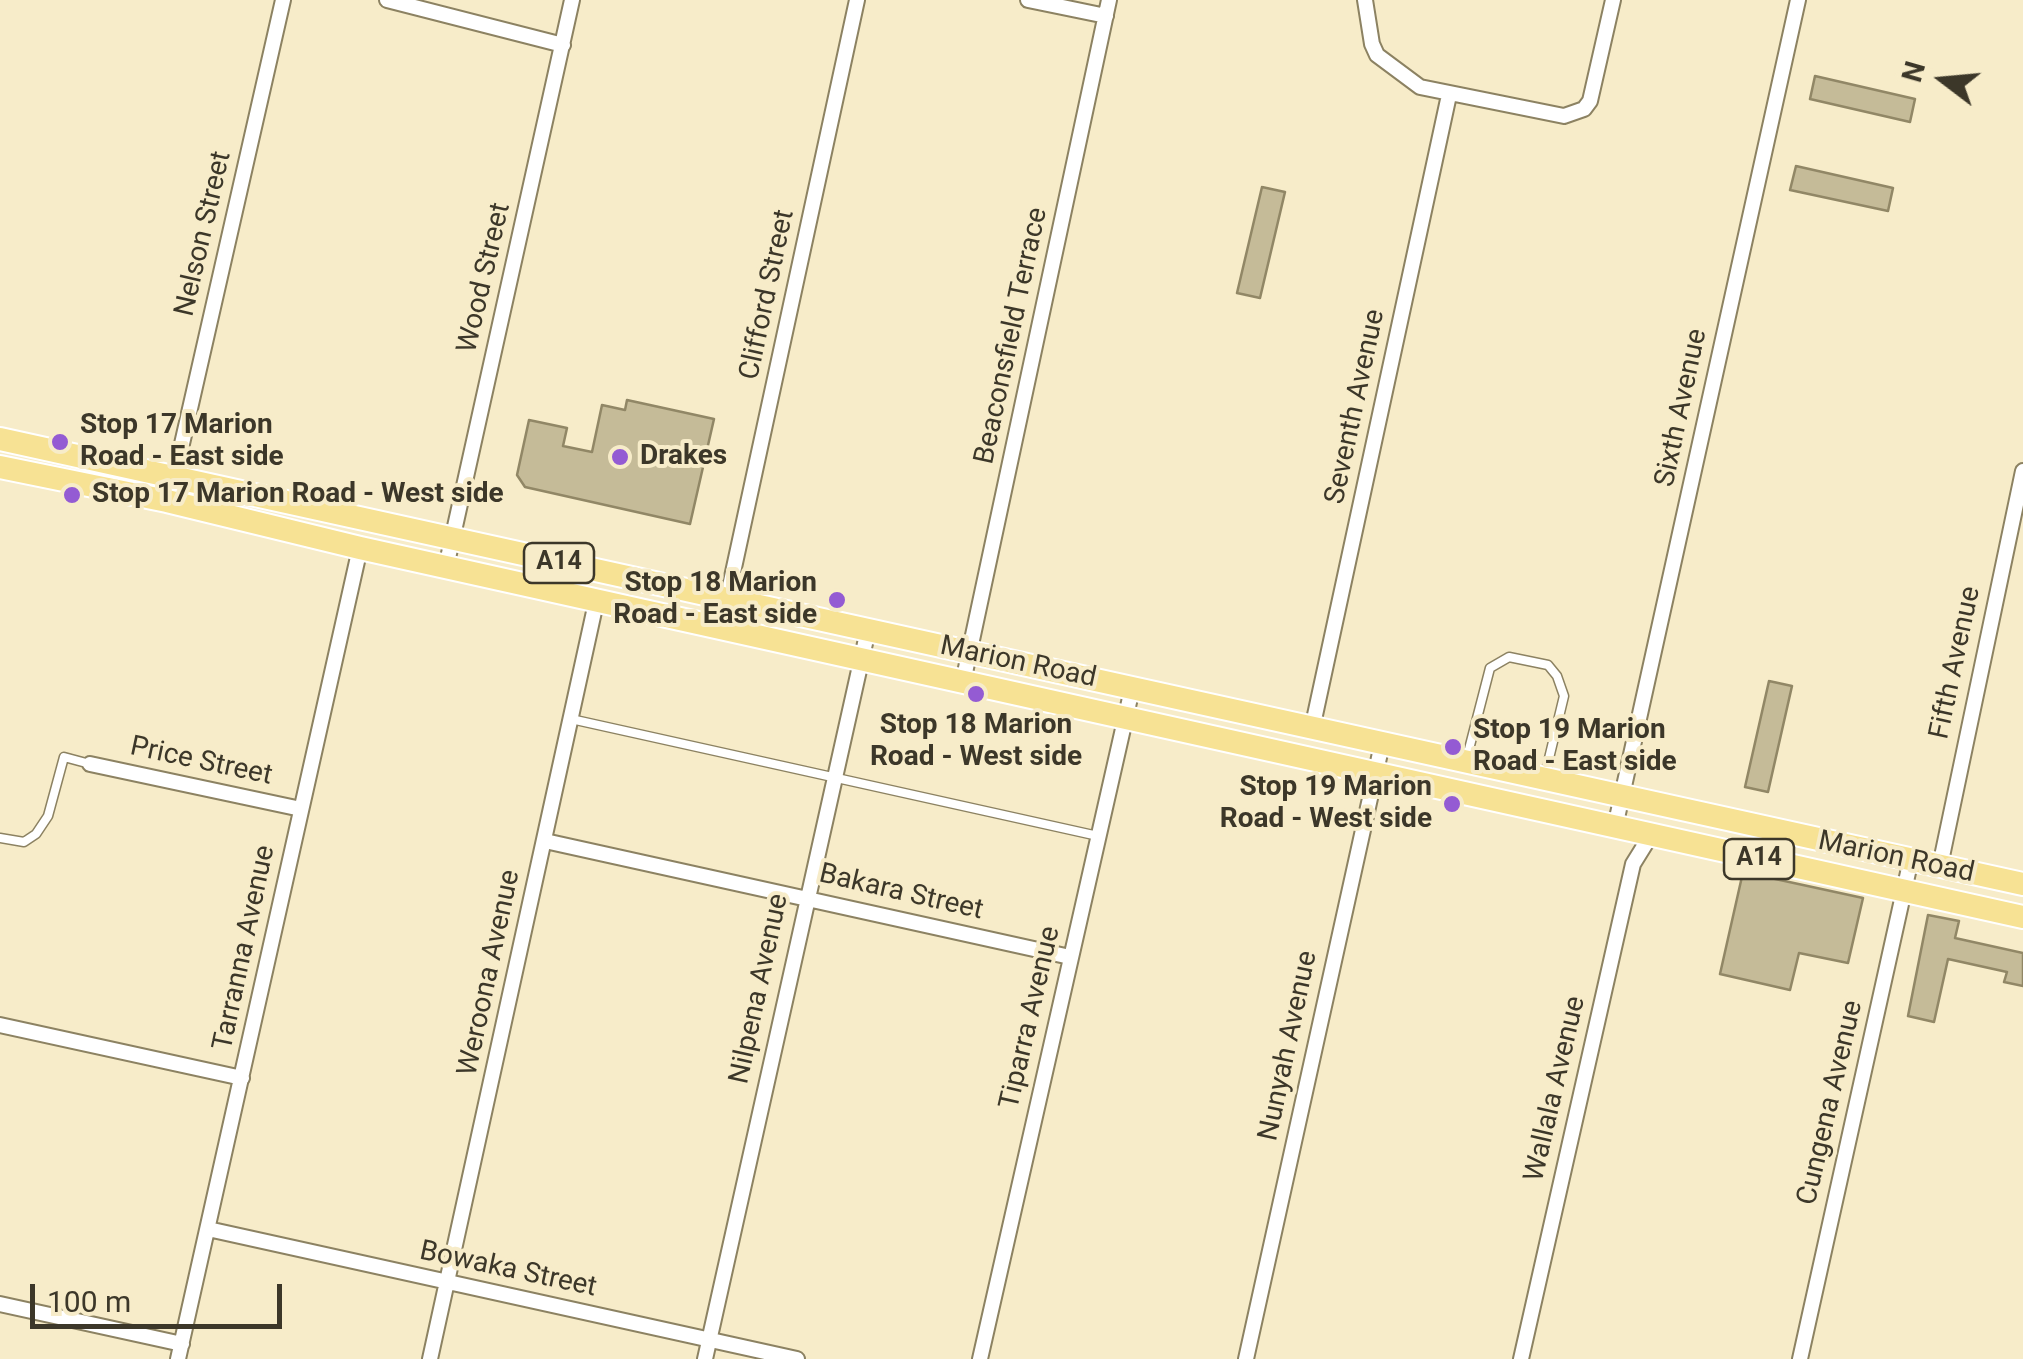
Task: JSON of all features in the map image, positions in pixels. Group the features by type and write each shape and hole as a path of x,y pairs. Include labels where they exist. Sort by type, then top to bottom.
{"main road":[{"name":"Marion Road","path":"0,440 2023,884"},
{"name":"Marion Road","path":"0,467 167,501 360,548 2023,917"},
{"path":"694,620 727,600"}],"street":[{"name":"Nelson Street","path":"174,480 283,0"},
{"path":"387,0 563,44"},
{"name":"Wood Street","path":"446,567 572,0"},
{"name":"Clifford Street","path":"727,600 857,0"},
{"path":"1028,0 1106,16"},
{"name":"Beaconsfield Terrace","path":"963,682 1110,0"},
{"path":"1365,0 1377,55 1420,87 1564,116 1584,110 1594,88 1613,0"},
{"name":"Sixth Avenue","path":"1615,827 1798,0"},
{"name":"Seventh Avenue","path":"1312,729 1449,95"},
{"name":"Fifth Avenue","path":"1940,866 2023,471"},
{"name":"Tarranna Avenue","path":"180,1351 360,548"},
{"name":"Weroona Avenue","path":"430,1359 597,598"},
{"name":"Nilpena Avenue","path":"705,1359 868,630"},
{"name":"Tiparra Avenue","path":"980,1359 1132,689"},
{"name":"Nunyah Avenue","path":"1246,1359 1382,744"},
{"name":"Price Street","path":"90,764 301,810"},
{"name":"Wallala Avenue","path":"1521,1359 1633,864 1651,835"},
{"name":"Bakara Street","path":"545,841 1070,957"},
{"name":"Cungena Avenue","path":"1800,1359 1911,859"},
{"path":"0,1025 242,1078"},
{"name":"Bowaka Street","path":"208,1229 798,1359"},
{"path":"0,1304 180,1351"}],"lane":[{"path":"1466,762 1490,668 1508,657 1548,665 1564,696 1544,780"},
{"path":"571,719 1098,836"},
{"path":"0,838 24,842 36,834 48,816 64,757 90,764"}],"building":[{"path":"1815,76 1915,99 1910,122 1810,99"},
{"path":"1796,166 1893,188 1888,211 1790,190"},
{"path":"1262,187 1285,192 1260,298 1237,293"},
{"path":"627,400 714,419 690,524 525,487 517,475 529,420 567,428 563,446 592,452 602,405 625,410"},
{"path":"1769,681 1792,686 1768,792 1745,787"},
{"path":"1743,872 1863,898 1848,963 1799,953 1790,990 1720,974"},
{"path":"1928,915 1959,921 1955,938 2023,953 2023,986 2004,982 2007,972 1948,959 1934,1022 1908,1016"}],"place":[{"name":"Stop 17 Marion Road - East side","path":"60,442"},
{"name":"Drakes","path":"620,457"},
{"name":"Stop 17 Marion Road - West side","path":"72,495"},
{"name":"Stop 18 Marion Road - East side","path":"837,600"},
{"name":"Stop 18 Marion Road - West side","path":"976,694"},
{"name":"Stop 19 Marion Road - East side","path":"1453,747"},
{"name":"Stop 19 Marion Road - West side","path":"1452,804"}]}
